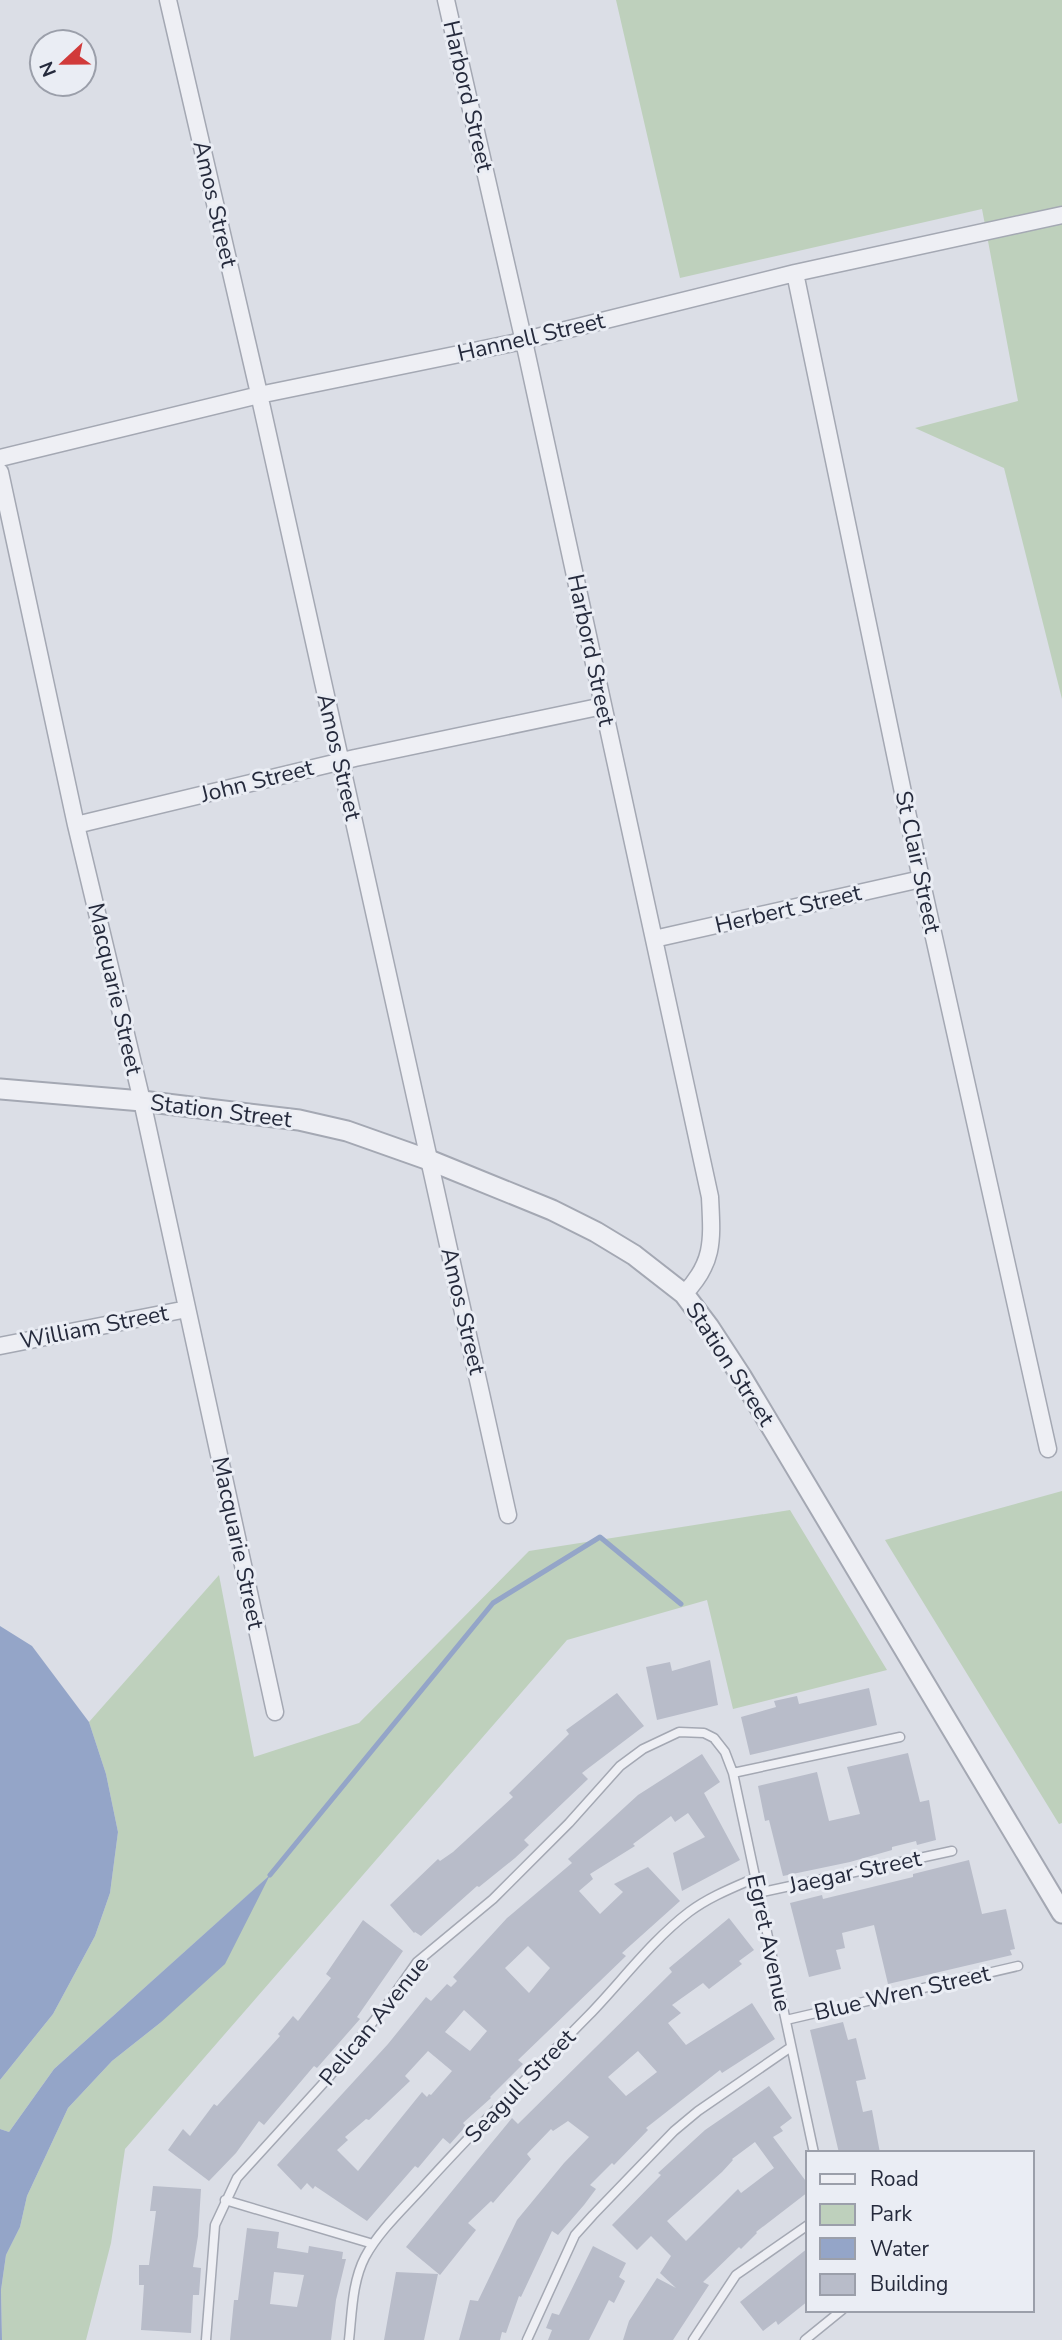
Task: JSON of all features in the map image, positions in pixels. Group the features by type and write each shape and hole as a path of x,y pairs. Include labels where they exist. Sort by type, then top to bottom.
{"street":[{"name":"Amos Street","path":"168,0 508,1515"},
{"name":"Harbord Street","path":"446,0 524,341 710,1197 710,1253 701,1274 684,1294"},
{"name":"Hannell Street","path":"0,458 259,396 524,341 795,274 1062,215"},
{"name":"St Clair Street","path":"795,274 921,879 1048,1449"},
{"name":"Macquarie Street","path":"0,472 76,825 142,1101 275,1712"},
{"name":"John Street","path":"76,825 340,762 603,706"},
{"name":"Herbert Street","path":"654,939 921,879"},
{"name":"Station Street","path":"0,1089 142,1101 299,1120 347,1131 512,1192 596,1232 635,1255 684,1294 709,1326 1062,1913"},
{"name":"William Street","path":"0,1346 187,1309"}],"lane":[{"name":"Pelican Avenue","path":"206,2340 215,2225 237,2178 329,2077 417,1962 493,1899 621,1766 643,1749 679,1732 704,1733 714,1738"},
{"path":"733,1773 900,1737"},
{"name":"Egret Avenue","path":"714,1738 726,1752 733,1773 814,2151"},
{"name":"Jaegar Street","path":"758,1893 952,1851"},
{"name":"Seagull Street","path":"349,2340 357,2280 373,2244 453,2154 617,1987 659,1940 688,1913 710,1898 755,1878"},
{"name":"Blue Wren Street","path":"786,2020 1018,1966"},
{"path":"527,2340 575,2235 593,2215 674,2131 698,2110 791,2047"},
{"path":"225,2200 373,2244"},
{"path":"693,2340 736,2275 806,2226"},
{"path":"805,2340 840,2312"}],"green space":[{"path":"616,0 1062,0 1062,699 1004,468 915,428 1018,401 982,209 680,278"},
{"path":"1062,1491 1062,1823 1059,1824 885,1540"},
{"path":"790,1510 887,1670 733,1709 707,1600 567,1640 125,2149 111,2243 86,2340 2,2340 1,2290 6,2255 20,2227 27,2196 68,2108 112,2061 160,2023 268,1877 54,2069 9,2132 0,2129 0,2080 53,2014 95,1936 110,1893 118,1832 106,1774 89,1722 219,1575 254,1757 359,1723 529,1551"}],"water":[{"path":"0,1626 32,1646 89,1722 106,1774 118,1832 110,1893 95,1936 53,2014 0,2080"},
{"path":"270,1875 225,1964 160,2023 112,2061 68,2108 27,2196 20,2227 6,2255 1,2290 0,2340 0,2129 9,2132 54,2069"}],"building":[{"path":"710,1660 718,1705 657,1720 646,1667 670,1662 672,1671"},
{"path":"869,1688 877,1725 750,1755 741,1717 776,1707 774,1701 797,1696 799,1704"},
{"path":"617,1693 644,1726 582,1773 588,1779 524,1840 529,1845 515,1858 477,1886 421,1936 414,1933 390,1905 438,1859 440,1861 453,1852 513,1797 509,1793 569,1734 566,1730"},
{"path":"908,1753 920,1802 929,1800 936,1840 917,1845 916,1841 850,1862 783,1876 769,1820 765,1821 758,1786 817,1772 829,1821 860,1814 847,1767"},
{"path":"702,1754 720,1782 704,1793 740,1860 682,1891 673,1853 705,1837 688,1813 675,1822 671,1816 633,1844 635,1846 590,1874 593,1879 579,1891 600,1914 623,1892 614,1884 648,1867 680,1901 622,1953 626,1956 518,2060 523,2064 463,2123 466,2126 450,2144 443,2138 367,2221 315,2186 313,2189 307,2183 301,2190 277,2165 388,2044 426,1997 431,2001 447,1984 451,1987 457,1981 453,1977 507,1918 572,1863 568,1859 638,1795","holes":["528,1946 550,1968 529,1993 505,1968","464,2010 487,2031 470,2051 445,2032","428,2051 452,2071 431,2095 427,2097 422,2092 358,2171 337,2150 348,2140 345,2137 366,2119 369,2120 410,2081 405,2076"]},
{"path":"969,1860 982,1914 1006,1909 1015,1949 1010,1950 1012,1955 888,1984 874,1925 842,1933 845,1948 836,1950 841,1969 809,1977 790,1903 822,1895 823,1899"},
{"path":"729,1918 754,1950 739,1961 742,1964 709,1989 703,1983 672,2005 681,2013 668,2023 686,2045 752,2003 775,2039 722,2073 720,2070 646,2128 648,2130 614,2165 612,2163 590,2185 596,2189 584,2205 558,2235 552,2231 521,2297 519,2296 506,2333 502,2332 500,2340 459,2340 470,2300 478,2301 517,2220 589,2137 568,2121 553,2131 551,2129 527,2154 531,2159 493,2203 491,2201 468,2223 476,2230 440,2275 406,2247 512,2118 518,2124 672,1972 669,1968","holes":["638,2051 657,2072 626,2096 608,2077"]},
{"path":"363,1920 403,1951 357,2017 360,2019 317,2068 314,2066 264,2125 259,2121 236,2153 209,2181 168,2150 183,2129 190,2136 214,2104 217,2106 280,2036 278,2034 293,2016 298,2021 331,1978 326,1974"},
{"path":"843,2022 848,2040 856,2038 866,2079 856,2081 863,2112 872,2110 880,2151 839,2151 810,2030"},
{"path":"769,2086 792,2118 780,2127 783,2131 773,2137 806,2181 806,2194 756,2232 703,2282 709,2285 673,2340 623,2340 629,2321 657,2278 676,2288 660,2273 671,2256 651,2236 637,2250 612,2225 661,2175 658,2173 705,2130","holes":["755,2142 774,2168 741,2193 738,2189 686,2241 667,2221 722,2172 732,2159"]},
{"path":"153,2186 201,2189 193,2267 201,2268 199,2295 193,2295 191,2333 141,2330 144,2285 139,2285 139,2265 149,2265 156,2211 150,2211"},
{"path":"247,2228 279,2232 277,2248 308,2253 309,2246 343,2252 342,2259 346,2259 336,2300 331,2340 230,2340 234,2300 238,2300","holes":["274,2272 304,2275 297,2307 270,2304"]},
{"path":"593,2246 626,2263 619,2277 625,2281 614,2303 609,2300 589,2340 548,2340 552,2330 546,2328 552,2313 559,2315"},
{"path":"806,2250 806,2303 778,2325 776,2321 763,2331 740,2302"},
{"path":"396,2272 438,2274 424,2340 384,2340"}],"waterway":[{"path":"270,1875 493,1603 600,1537 681,1604"}]}
